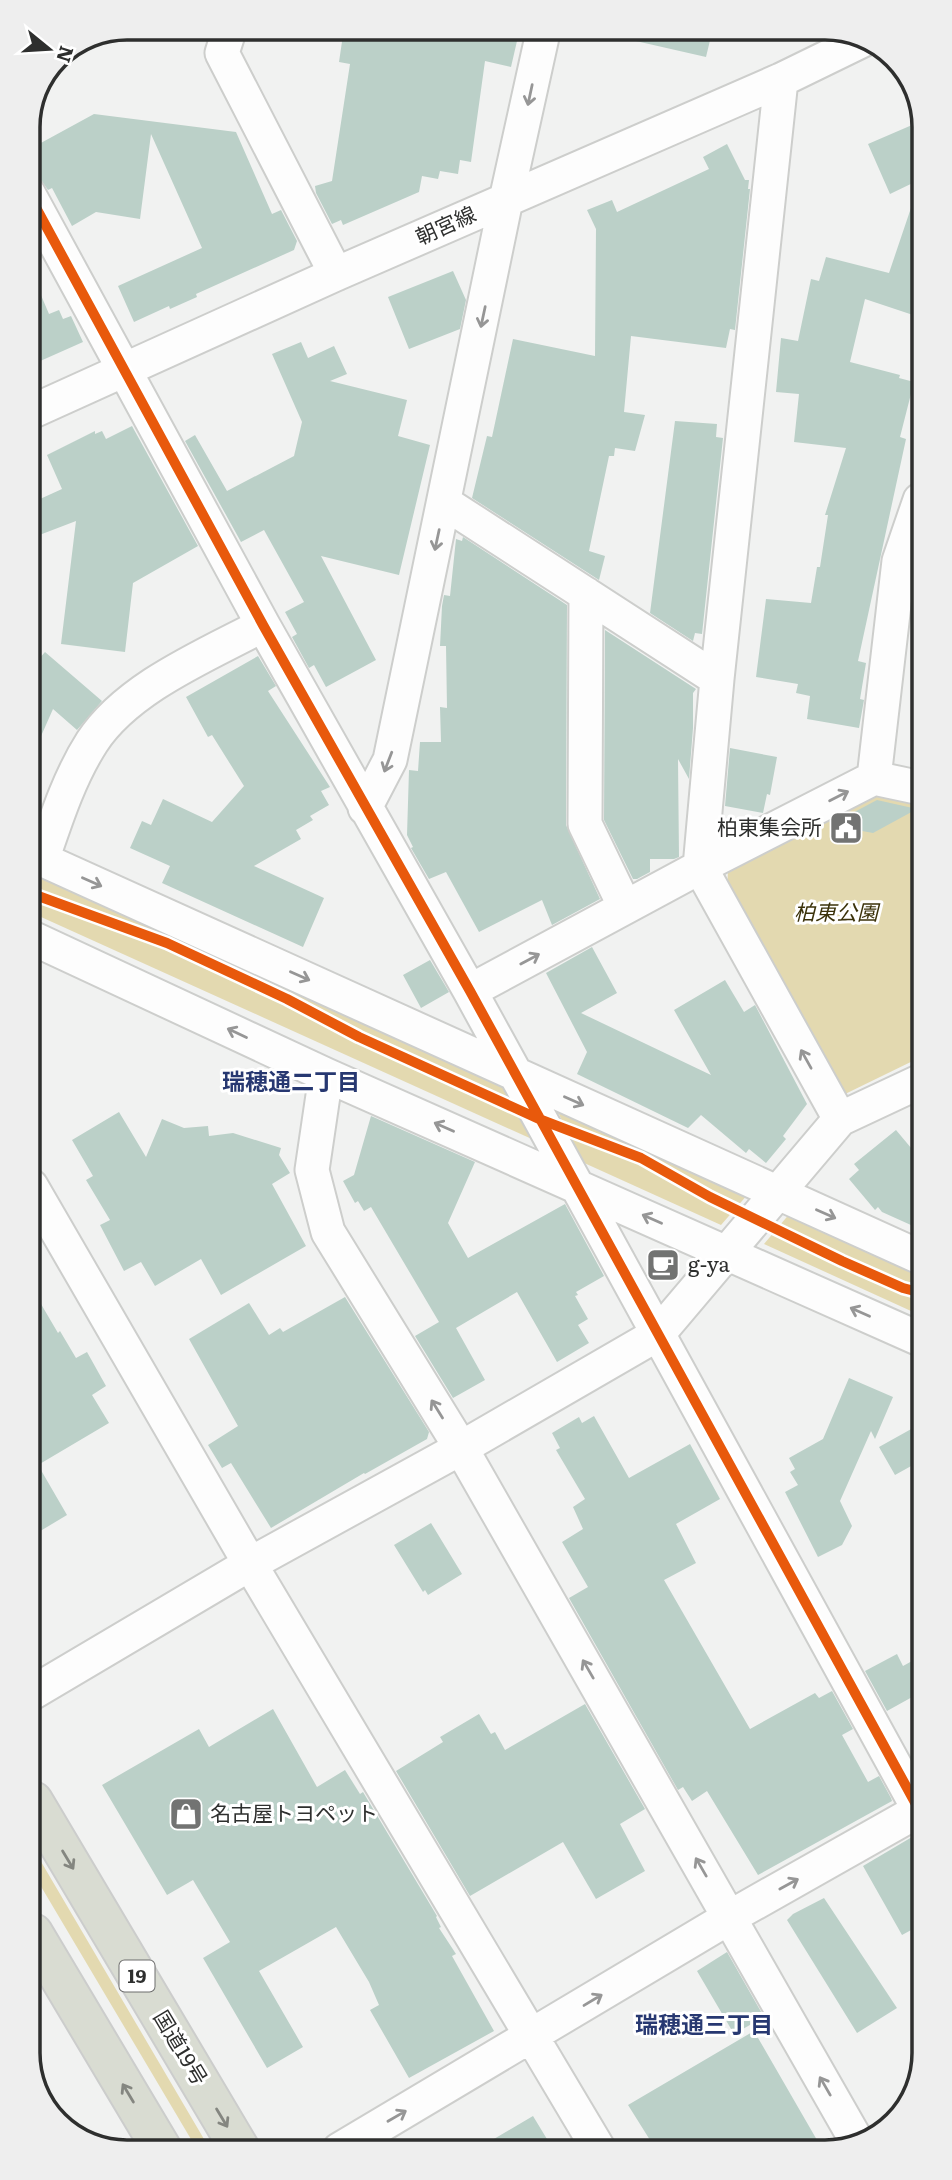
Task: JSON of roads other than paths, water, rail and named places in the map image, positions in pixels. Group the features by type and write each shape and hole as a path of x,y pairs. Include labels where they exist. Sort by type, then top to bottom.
{"highway":[{"name":"国道19号","path":"40,1813 234,2140"},
{"path":"40,1945 156,2140"}],"street":[{"path":"226,40 222,53 336,274"},
{"path":"365,808 390,761 541,40"},
{"name":"朝宮線","path":"40,408 336,274 781,80 853,45"},
{"path":"781,80 717,679 700,867 840,1119"},
{"path":"40,215 263,625 470,991 912,1794"},
{"path":"445,503 717,679"},
{"path":"874,778 899,561 912,523"},
{"path":"586,594 585,824 625,907"},
{"path":"40,848 93,740 126,704 172,674 263,625"},
{"path":"470,991 700,867 874,778 912,786"},
{"path":"40,859 912,1253"},
{"path":"40,942 326,1075 912,1335"},
{"path":"326,1075 312,1170 328,1232 461,1448 853,2135"},
{"path":"40,1688 250,1564 461,1448 658,1334 840,1119 912,1084"},
{"path":"40,1202 250,1564 593,2140"},
{"path":"355,2140 730,1917 912,1817"}],"place":[{"name":"柏東集会所","path":"846,828"},
{"name":"g-ya","path":"663,1265"},
{"name":"名古屋トヨペット","path":"186,1814"}],"district":[{"name":"瑞穂通二丁目","path":"291,1082"},
{"name":"瑞穂通三丁目","path":"704,2025"}],"park label":[{"name":"柏東公園","path":"836,913"}]}
